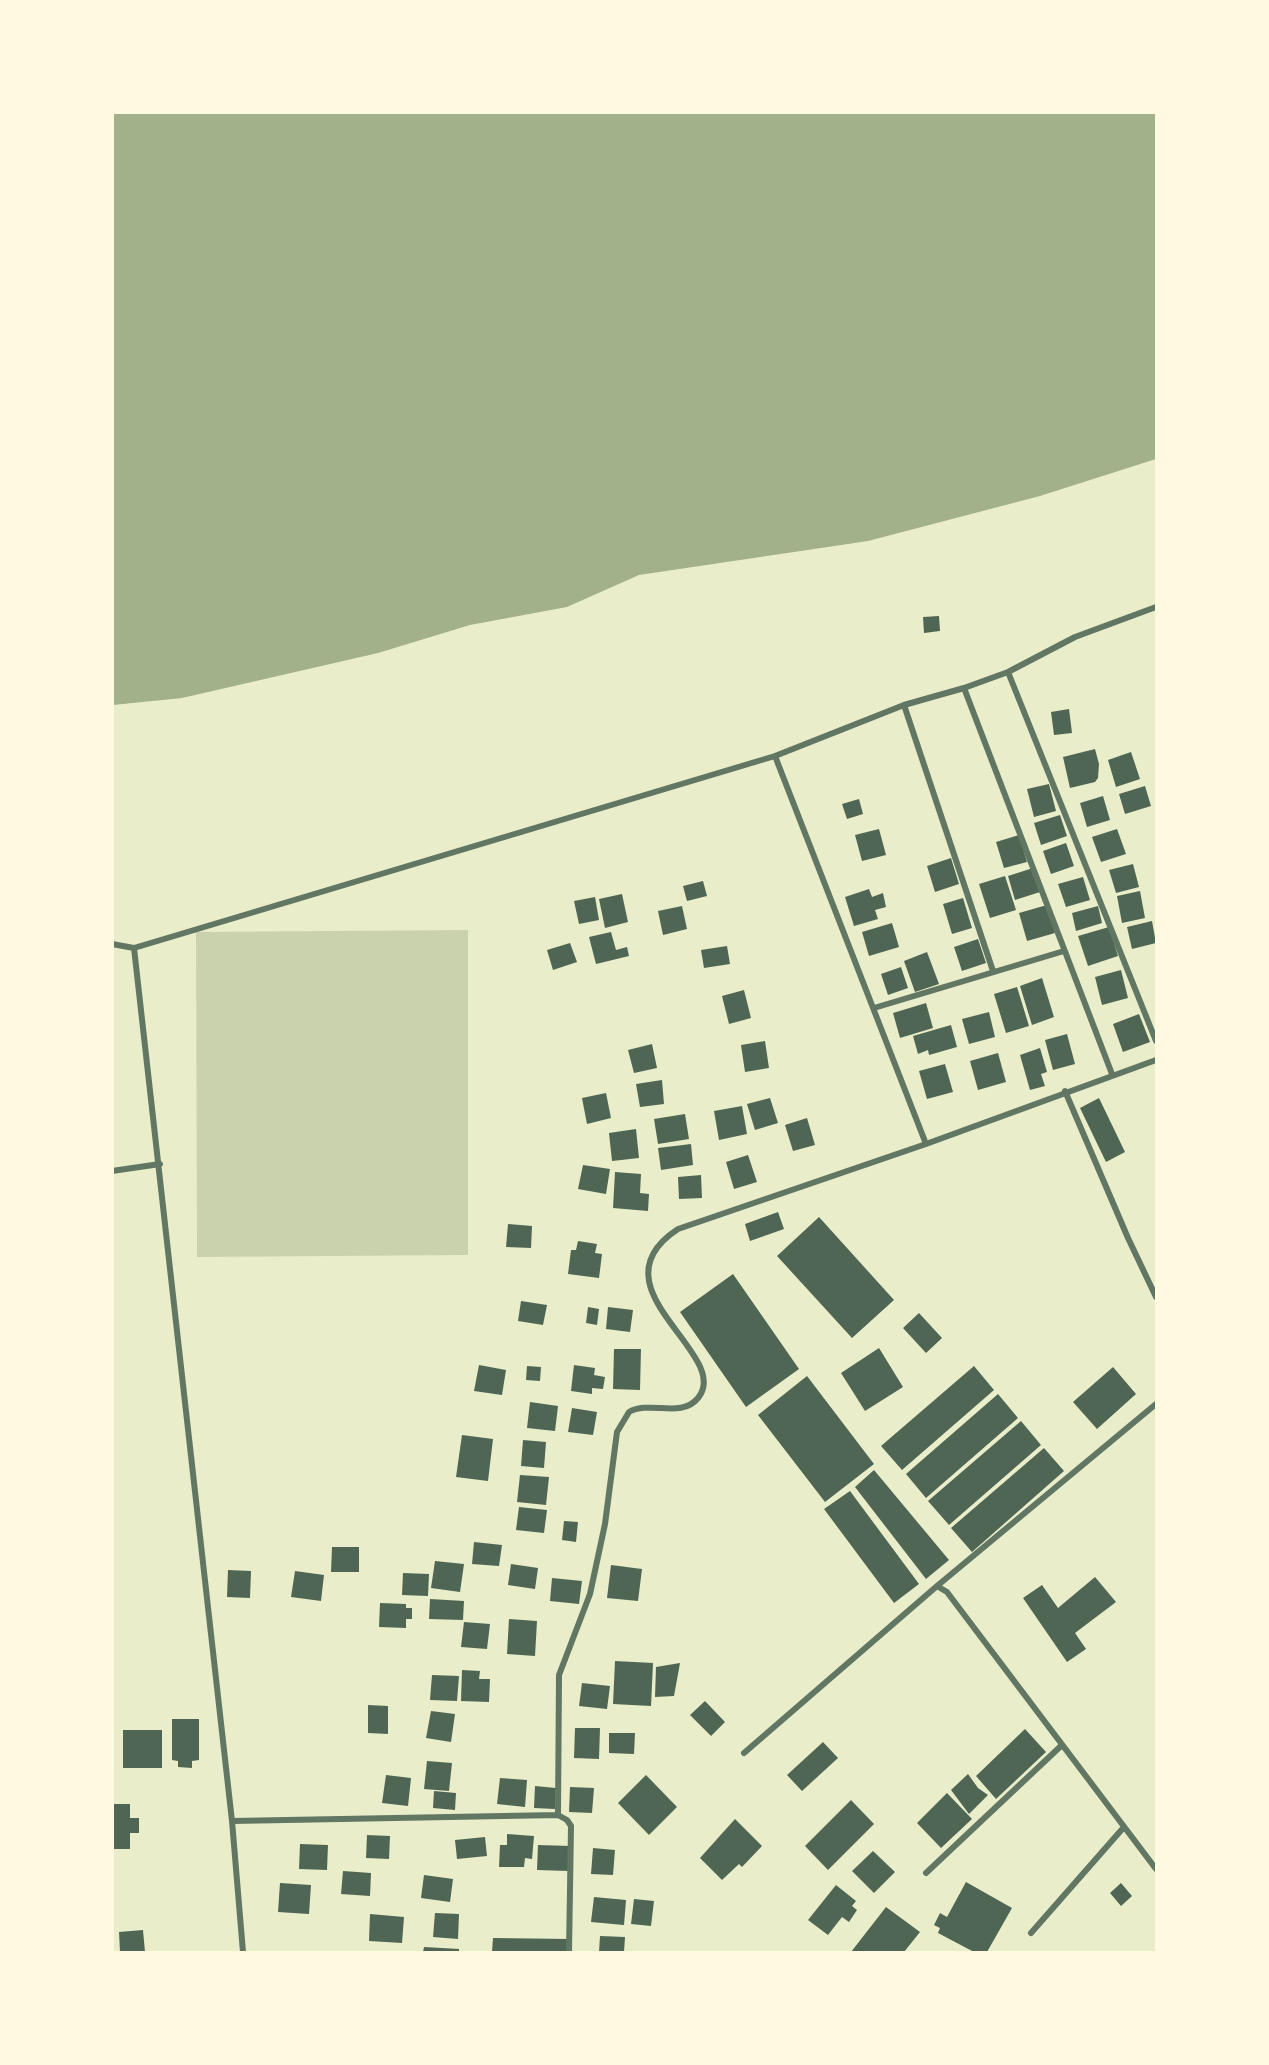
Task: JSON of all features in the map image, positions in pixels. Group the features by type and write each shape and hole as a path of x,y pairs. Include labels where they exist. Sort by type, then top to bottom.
{"street":[{"path":"112,944 134,948 775,756 904,705 964,688 1008,672 1075,637 1156,607"},
{"path":"1008,672 1156,1041"},
{"path":"964,688 1112,1074"},
{"path":"904,705 993,971"},
{"path":"775,756 926,1144"},
{"path":"134,948 232,1821 243,1953"},
{"path":"874,1008 1064,951"},
{"path":"558,1815 559,1675 590,1594 605,1524 617,1432 629,1412 647,1406 679,1409 688,1407 698,1398 704,1384 697,1362 651,1290 649,1272 653,1254 665,1238 678,1229 926,1144 1112,1074 1156,1060"},
{"path":"1065,1092 1156,1298"},
{"path":"112,1171 160,1164"},
{"path":"744,1754 937,1586 1156,1404"},
{"path":"937,1586 947,1592 1156,1869"},
{"path":"926,1873 1062,1745"},
{"path":"232,1821 558,1815 567,1820 571,1826 569,1953"},
{"path":"1031,1933 1124,1827"}],"shaded area":[{"path":"113,112 1156,113 1156,459 1040,496 868,541 639,575 567,607 470,625 378,653 182,698 113,705"},
{"path":"468,930 468,1255 197,1257 196,932"}],"building":[{"path":"939,616 940,631 924,633 923,617"},
{"path":"1069,709 1072,733 1054,735 1051,712"},
{"path":"1095,749 1099,764 1098,778 1095,782 1070,788 1063,757"},
{"path":"1131,752 1140,779 1116,787 1108,760"},
{"path":"1049,784 1056,811 1034,817 1027,789"},
{"path":"1145,786 1151,806 1125,814 1119,794"},
{"path":"1103,796 1110,820 1087,827 1080,803"},
{"path":"859,799 863,814 847,819 842,804"},
{"path":"1060,815 1067,836 1041,845 1034,823"},
{"path":"879,829 886,855 862,861 855,835"},
{"path":"1117,829 1126,854 1101,862 1092,837"},
{"path":"1019,835 1027,862 1004,868 996,842"},
{"path":"1066,843 1074,866 1051,874 1043,851"},
{"path":"951,858 959,884 935,892 927,866"},
{"path":"1133,864 1139,887 1116,893 1109,870"},
{"path":"1033,868 1040,892 1015,900 1008,876"},
{"path":"1005,876 1016,910 990,918 979,884"},
{"path":"1083,877 1090,900 1066,907 1058,884"},
{"path":"703,881 707,896 687,901 683,886"},
{"path":"869,889 872,897 883,893 886,907 875,910 878,919 854,926 845,897"},
{"path":"1140,891 1145,918 1122,923 1117,896"},
{"path":"622,894 628,922 605,928 599,899"},
{"path":"595,897 599,920 579,924 574,901"},
{"path":"963,898 972,928 952,934 943,904"},
{"path":"1047,905 1055,933 1027,941 1019,913"},
{"path":"682,906 687,929 663,935 658,911"},
{"path":"1098,906 1102,923 1076,931 1072,913"},
{"path":"1152,921 1156,943 1132,949 1127,927"},
{"path":"892,923 899,947 869,956 862,932"},
{"path":"1109,927 1118,956 1088,966 1078,936"},
{"path":"611,932 616,950 627,947 629,956 596,964 589,937"},
{"path":"978,939 986,963 962,971 954,947"},
{"path":"570,943 577,962 553,970 547,950"},
{"path":"727,946 730,964 704,968 701,950"},
{"path":"927,952 939,984 915,992 904,961"},
{"path":"901,967 908,988 888,995 881,974"},
{"path":"1121,970 1128,998 1102,1005 1095,977"},
{"path":"1042,978 1054,1017 1032,1025 1020,986"},
{"path":"1017,987 1029,1026 1006,1033 994,994"},
{"path":"744,990 751,1018 729,1024 722,996"},
{"path":"926,1003 933,1028 900,1038 893,1013"},
{"path":"989,1012 995,1037 969,1044 962,1019"},
{"path":"1139,1014 1150,1042 1123,1052 1113,1024"},
{"path":"951,1025 957,1047 929,1055 928,1050 918,1054 913,1036"},
{"path":"1067,1034 1075,1064 1053,1070 1045,1040"},
{"path":"765,1041 769,1068 745,1072 741,1045"},
{"path":"652,1044 657,1068 634,1073 628,1050"},
{"path":"1040,1048 1047,1072 1041,1074 1045,1086 1030,1090 1020,1055"},
{"path":"998,1053 1006,1082 978,1090 970,1061"},
{"path":"945,1064 953,1092 927,1099 919,1071"},
{"path":"662,1080 664,1104 640,1107 636,1084"},
{"path":"606,1093 611,1118 587,1124 582,1098"},
{"path":"770,1098 778,1123 755,1130 747,1104"},
{"path":"1099,1098 1125,1152 1106,1162 1080,1108"},
{"path":"742,1106 747,1134 719,1140 714,1111"},
{"path":"685,1114 689,1139 658,1144 654,1119"},
{"path":"807,1118 815,1145 793,1151 785,1125"},
{"path":"636,1129 639,1158 612,1161 609,1133"},
{"path":"691,1144 693,1165 661,1170 658,1148"},
{"path":"748,1155 757,1182 734,1189 726,1162"},
{"path":"583,1165 610,1169 606,1194 578,1189"},
{"path":"615,1172 641,1174 640,1193 649,1194 648,1211 613,1208"},
{"path":"701,1175 702,1198 679,1199 678,1177"},
{"path":"778,1212 784,1229 750,1241 745,1224"},
{"path":"819,1217 894,1300 852,1338 777,1256"},
{"path":"508,1224 532,1226 531,1248 506,1247"},
{"path":"578,1241 597,1244 595,1253 602,1254 599,1278 568,1274 571,1250 576,1250"},
{"path":"733,1274 799,1369 746,1407 680,1312"},
{"path":"521,1301 547,1305 543,1325 518,1321"},
{"path":"588,1307 599,1309 597,1325 586,1323"},
{"path":"608,1307 633,1310 630,1332 606,1329"},
{"path":"919,1313 942,1338 926,1353 903,1328"},
{"path":"879,1348 903,1387 865,1411 841,1373"},
{"path":"614,1349 641,1349 640,1390 613,1389"},
{"path":"479,1365 506,1370 502,1395 474,1391"},
{"path":"574,1365 595,1368 594,1375 605,1377 603,1389 592,1388 592,1394 571,1391"},
{"path":"527,1366 541,1367 540,1381 526,1380"},
{"path":"974,1366 994,1390 902,1470 881,1446"},
{"path":"1113,1367 1136,1394 1097,1429 1073,1402"},
{"path":"807,1376 874,1464 825,1502 758,1415"},
{"path":"998,1394 1018,1418 926,1498 906,1474"},
{"path":"530,1402 558,1406 555,1431 527,1428"},
{"path":"572,1408 597,1412 593,1435 568,1432"},
{"path":"1021,1421 1041,1445 949,1525 928,1501"},
{"path":"462,1435 493,1439 488,1481 456,1477"},
{"path":"523,1440 546,1442 544,1468 521,1466"},
{"path":"1044,1448 1064,1471 972,1552 951,1528"},
{"path":"874,1470 949,1560 926,1579 855,1487"},
{"path":"520,1475 549,1477 546,1505 517,1502"},
{"path":"850,1491 919,1584 894,1603 824,1509"},
{"path":"519,1507 547,1510 544,1533 516,1530"},
{"path":"564,1521 578,1522 576,1542 562,1540"},
{"path":"474,1542 502,1545 499,1566 472,1564"},
{"path":"332,1547 359,1547 359,1572 331,1572"},
{"path":"435,1561 464,1564 460,1592 431,1588"},
{"path":"511,1564 538,1568 535,1589 508,1585"},
{"path":"611,1565 642,1569 638,1601 607,1598"},
{"path":"228,1570 251,1571 250,1598 227,1597"},
{"path":"295,1571 324,1575 321,1601 291,1597"},
{"path":"403,1573 429,1574 428,1596 402,1595"},
{"path":"1095,1577 1116,1602 1075,1633 1086,1649 1067,1662 1023,1598 1042,1585 1058,1608"},
{"path":"552,1578 582,1581 579,1604 550,1601"},
{"path":"430,1599 464,1601 463,1620 429,1619"},
{"path":"380,1603 406,1604 406,1608 412,1608 412,1619 406,1619 406,1628 379,1627"},
{"path":"509,1619 537,1621 535,1656 507,1654"},
{"path":"464,1622 490,1624 487,1649 461,1647"},
{"path":"615,1661 653,1663 651,1706 613,1704"},
{"path":"680,1663 674,1696 655,1697 656,1667"},
{"path":"462,1670 480,1671 479,1679 490,1679 489,1702 461,1701"},
{"path":"432,1675 459,1676 457,1701 430,1700"},
{"path":"582,1683 610,1686 607,1709 579,1706"},
{"path":"705,1701 725,1722 711,1736 690,1715"},
{"path":"368,1705 388,1706 388,1734 368,1733"},
{"path":"431,1711 455,1714 451,1742 426,1738"},
{"path":"172,1719 199,1719 199,1760 192,1761 192,1768 178,1767 178,1761 172,1760"},
{"path":"575,1728 600,1728 599,1759 574,1758"},
{"path":"1025,1729 1046,1752 996,1799 976,1776"},
{"path":"123,1730 162,1730 162,1768 123,1768"},
{"path":"609,1733 635,1733 634,1754 609,1753"},
{"path":"823,1742 838,1758 802,1791 787,1775"},
{"path":"427,1761 452,1763 449,1791 424,1789"},
{"path":"968,1774 978,1788 988,1795 969,1814 951,1790"},
{"path":"386,1775 411,1778 408,1806 382,1803"},
{"path":"646,1775 677,1807 649,1835 618,1803"},
{"path":"500,1778 527,1780 525,1807 497,1804"},
{"path":"535,1786 556,1788 555,1809 534,1808"},
{"path":"570,1787 594,1788 592,1813 569,1812"},
{"path":"434,1791 456,1793 455,1810 433,1808"},
{"path":"947,1793 972,1819 941,1848 917,1823"},
{"path":"851,1800 874,1824 828,1870 805,1846"},
{"path":"112,1804 130,1804 130,1818 139,1818 139,1833 130,1833 130,1849 112,1849"},
{"path":"735,1819 762,1846 742,1867 739,1864 722,1880 700,1858"},
{"path":"507,1834 534,1836 532,1859 525,1858 524,1867 499,1867 500,1845 507,1845"},
{"path":"367,1835 390,1836 389,1859 366,1858"},
{"path":"485,1837 487,1856 457,1859 455,1840"},
{"path":"300,1844 328,1845 327,1870 299,1869"},
{"path":"538,1845 571,1846 569,1871 537,1870"},
{"path":"593,1848 615,1850 613,1875 591,1874"},
{"path":"873,1851 895,1872 874,1893 852,1871"},
{"path":"343,1871 371,1873 370,1896 341,1894"},
{"path":"424,1875 453,1879 450,1902 421,1898"},
{"path":"966,1882 1012,1908 987,1952 974,1952 938,1933 940,1928 934,1925 940,1913 947,1917"},
{"path":"280,1883 311,1885 309,1914 278,1912"},
{"path":"1121,1883 1132,1896 1121,1906 1110,1893"},
{"path":"836,1885 856,1901 852,1906 857,1910 849,1922 842,1917 828,1935 808,1920"},
{"path":"594,1897 626,1900 624,1925 591,1922"},
{"path":"634,1899 654,1901 651,1926 631,1924"},
{"path":"886,1907 920,1932 904,1952 851,1952"},
{"path":"435,1913 459,1914 458,1939 433,1937"},
{"path":"370,1914 404,1917 402,1943 369,1941"},
{"path":"143,1930 145,1952 120,1952 119,1932"},
{"path":"600,1936 625,1937 624,1952 599,1952"},
{"path":"493,1938 569,1939 569,1952 492,1952"},
{"path":"424,1947 459,1949 459,1952 423,1952"}]}
